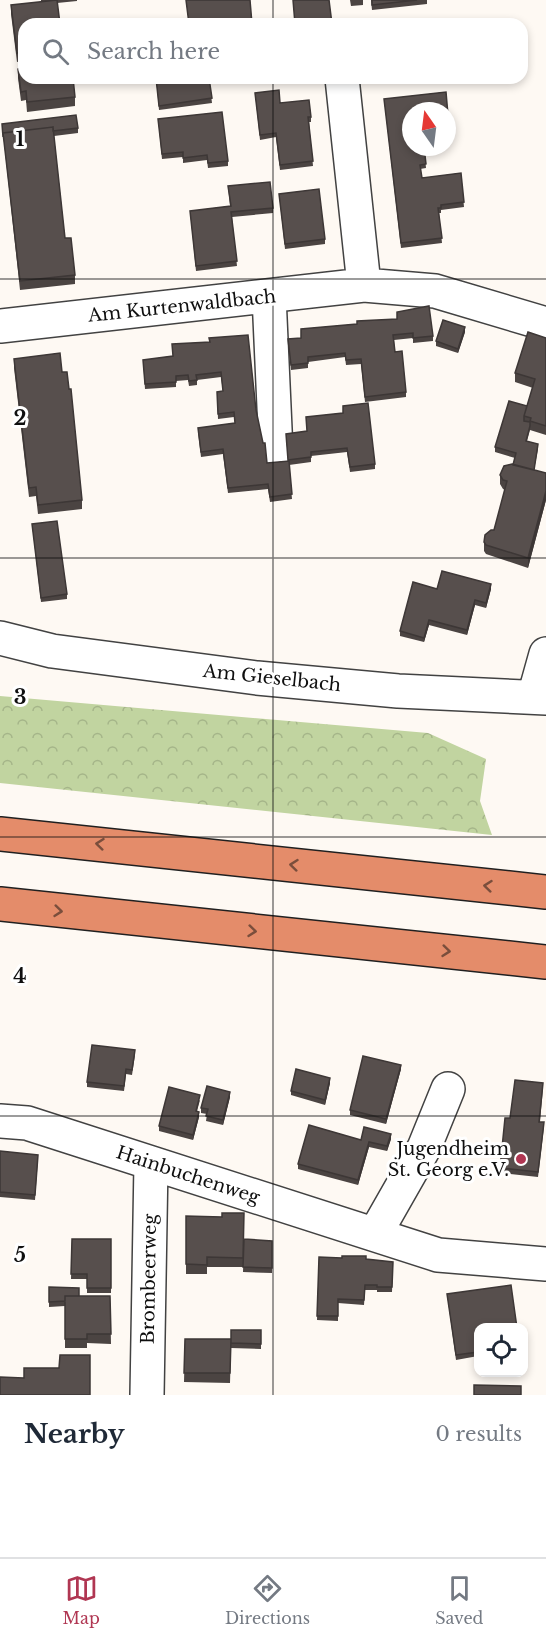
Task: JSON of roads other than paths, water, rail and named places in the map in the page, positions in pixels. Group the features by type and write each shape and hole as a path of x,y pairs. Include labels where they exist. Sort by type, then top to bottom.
{"highway":[{"path":"0,834 546,892"},
{"path":"0,904 546,962"}],"street":[{"path":"343,84 364,285"},
{"name":"Am Kurtenwaldbach","path":"0,326 364,285 435,291 546,324"},
{"path":"269,296 276,450"},
{"name":"Am Gieselbach","path":"0,638 52,651 258,678 398,692 540,698"},
{"path":"540,698 546,654"},
{"path":"375,1234 424,1148 448,1089"},
{"name":"Hainbuchenweg","path":"0,1121 27,1123 438,1255 545,1272"},
{"name":"Brombeerweg","path":"147,1395 151,1163"}],"place":[{"name":"Jugendheim St. Georg e.V.","path":"521,1159"}]}
